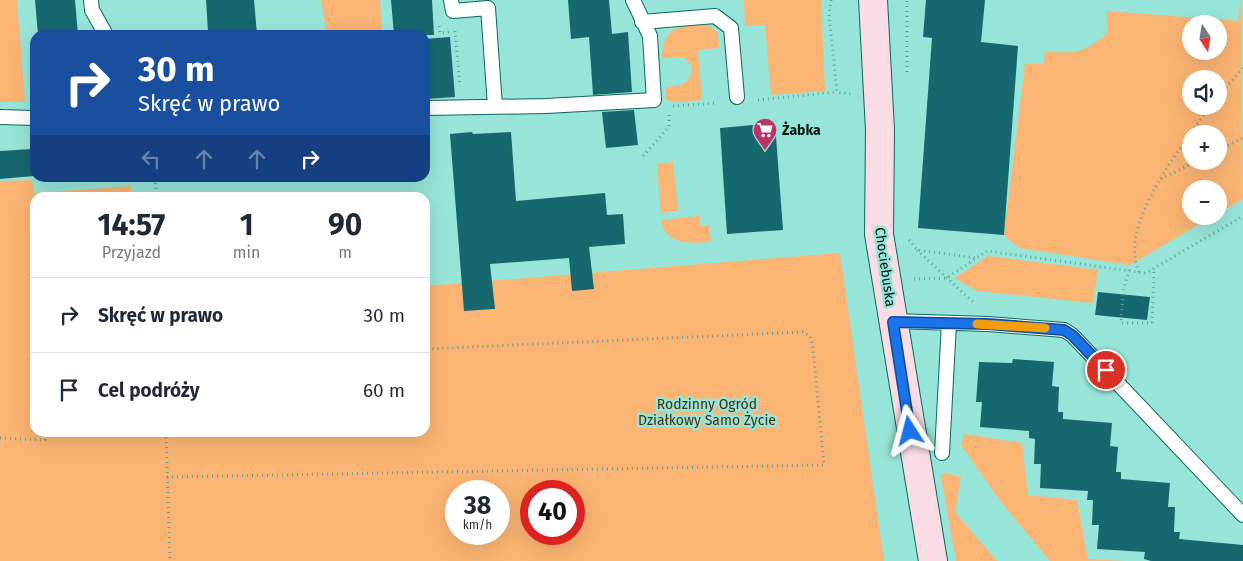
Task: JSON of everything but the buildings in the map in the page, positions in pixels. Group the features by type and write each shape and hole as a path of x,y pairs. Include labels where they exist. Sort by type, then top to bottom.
{"street":[{"name":"Chociebuska","path":"873,0 880,130 878,234 933,561"}],"lane":[{"path":"91,0 92,10 103,30"},
{"path":"451,0 453,11 488,8 495,106"},
{"path":"430,108 654,100 650,36 633,0"},
{"path":"642,22 715,16 731,28 737,97"},
{"path":"0,117 30,118"},
{"path":"893,322 949,322 1064,330 1072,335 1243,514"},
{"path":"942,452 949,322"}],"path":[{"path":"439,24 440,32 456,31 461,107"},
{"path":"1227,86 1243,68"},
{"path":"643,156 669,127 668,106"},
{"path":"1139,272 1133,251 1136,228 1160,180 1204,115"},
{"path":"1227,146 1243,138"},
{"path":"1160,180 1182,168"},
{"path":"912,279 947,278 987,251 1146,273 1243,216"},
{"path":"907,238 917,250 986,315 988,324"},
{"path":"917,250 977,258"},
{"path":"1129,270 1123,291 1121,323 1152,323 1154,269"},
{"path":"167,477 824,465 813,348 810,336 804,332 430,349"},
{"path":"0,438 45,440 45,437"},
{"path":"166,437 170,561"}],"green space":[{"path":"0,0 17,0 25,102 0,102"},
{"path":"321,0 380,0 382,30 326,30"},
{"path":"744,0 821,0 825,91 771,95 765,25 745,26"},
{"path":"1241,0 1243,199 1227,208 1227,180 1182,180 1182,225 1198,225 1130,265 1019,248 1004,235 1025,64 1044,64 1045,51 1064,53 1079,51 1093,44 1108,33 1107,11 1182,17 1182,60 1228,60 1228,20 1238,21"},
{"path":"708,25 718,32 719,48 698,50 702,100 678,102 666,100 665,87 681,85 688,80 692,66 684,57 662,58 666,39 675,29"},
{"path":"673,162 678,211 661,213 657,164"},
{"name":"Rodzinny Ogród Działkowy Samo Życie","path":"30,180 32,182 34,192 30,192 30,437 430,437 430,286 840,253 884,561 0,561 0,181"},
{"name":"Rodzinny Ogród Działkowy Samo Życie","path":"131,186 131,192 48,192"},
{"path":"699,216 700,226 709,225 711,242 695,243 673,239 668,235 661,220"},
{"path":"988,256 1098,270 1093,303 977,291 955,278"},
{"path":"964,434 1022,443 1028,495 1077,500 1088,559 1124,561 1050,561 1001,502 961,445"},
{"path":"945,473 961,477 955,512 997,561 956,561 941,476"}],"slow traffic":[{"path":"977,324 1045,328"}],"place":[{"name":"Żabka","path":"765,151"}],"route":[{"path":"910,431 893,322 988,324 1064,330 1072,335 1106,370"}]}
